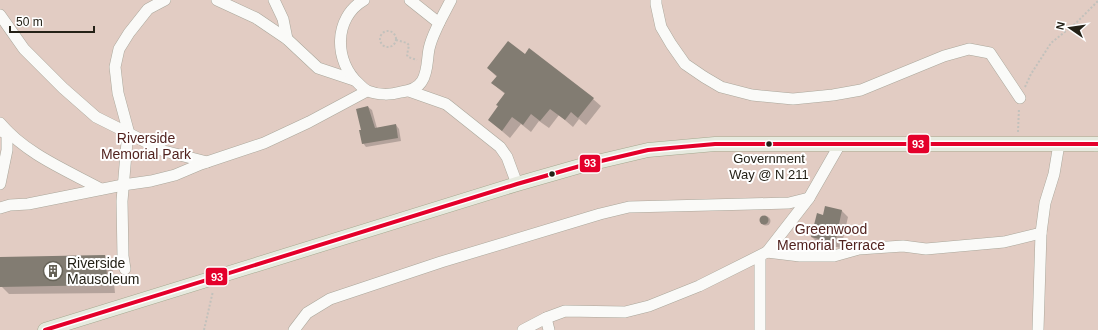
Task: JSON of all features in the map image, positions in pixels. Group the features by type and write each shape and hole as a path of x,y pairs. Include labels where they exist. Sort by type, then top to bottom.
{"main road":[{"path":"45,330 518,184 580,166 648,150 716,144 1098,144"}],"lane":[{"path":"125,269 122,222 127,134 118,93 115,67 119,49 148,9 164,0"},
{"path":"217,0 256,18 287,39 318,68 354,80"},
{"path":"274,0 283,19 287,39"},
{"path":"364,0 349,13 342,27 340,42 342,57 347,71 354,80 367,91 381,94 396,94 409,91 422,83 426,74 430,44 451,0"},
{"path":"410,0 439,24"},
{"path":"656,0 661,27 685,64 721,87 752,95 793,99 833,95 862,90 944,56 968,49 990,54 1020,98"},
{"path":"0,15 24,49 96,118 164,151 207,162"},
{"path":"0,208 151,181 175,175 207,162 264,143 309,122 367,91"},
{"path":"409,91 446,104 500,146 507,157 518,184"},
{"path":"0,184 7,150 2,129"},
{"path":"2,129 43,159 101,189"},
{"path":"524,330 546,318 565,311 625,312 649,306 699,286 764,254 809,198 840,144"},
{"path":"1038,330 1041,233 1045,203 1054,174 1059,144"},
{"path":"294,330 307,313 330,299 441,262 600,214 629,208 789,203 809,198"},
{"path":"764,254 834,256 859,249 903,246 926,249 1004,242 1041,233"},
{"path":"760,330 764,254"},
{"path":"546,318 550,330"}],"path":[{"path":"1017,144 1020,98 1031,74 1051,43 1076,23 1098,1"},
{"path":"385,31 390,31 395,34 396,40 391,46 386,47 380,42 380,37 385,31"},
{"path":"396,40 409,45 408,57 422,62 426,74"},
{"path":"204,330 212,293"}],"green space":[{"name":"Riverside Memorial Park","path":"0,0 1098,0 1098,143 1095,144 1094,152 1098,152 1098,330 0,330"}],"building":[{"path":"508,41 525,54 529,48 594,98 578,118 571,112 565,120 550,109 540,121 531,114 523,125 512,117 502,131 488,120 498,106 496,105 505,93 491,83 497,76 487,68"},
{"path":"368,106 375,128 396,124 398,138 362,144 359,130 361,130 356,109"},
{"path":"825,206 842,210 835,243 811,237 817,213 823,215"},
{"path":"764,215 769,220 764,225 759,220"},
{"name":"Riverside Mausoleum","path":"105,255 108,285 0,287 0,257"}],"transit line":[{"name":"93","path":"45,330 517,184 580,166 648,150 715,144 1098,144"}],"place":[{"name":"Government Way @ N 211","path":"769,144"},
{"name":"Riverside Mausoleum","path":"53,271"}],"park label":[{"name":"Greenwood Memorial Terrace","path":"831,238"}]}
